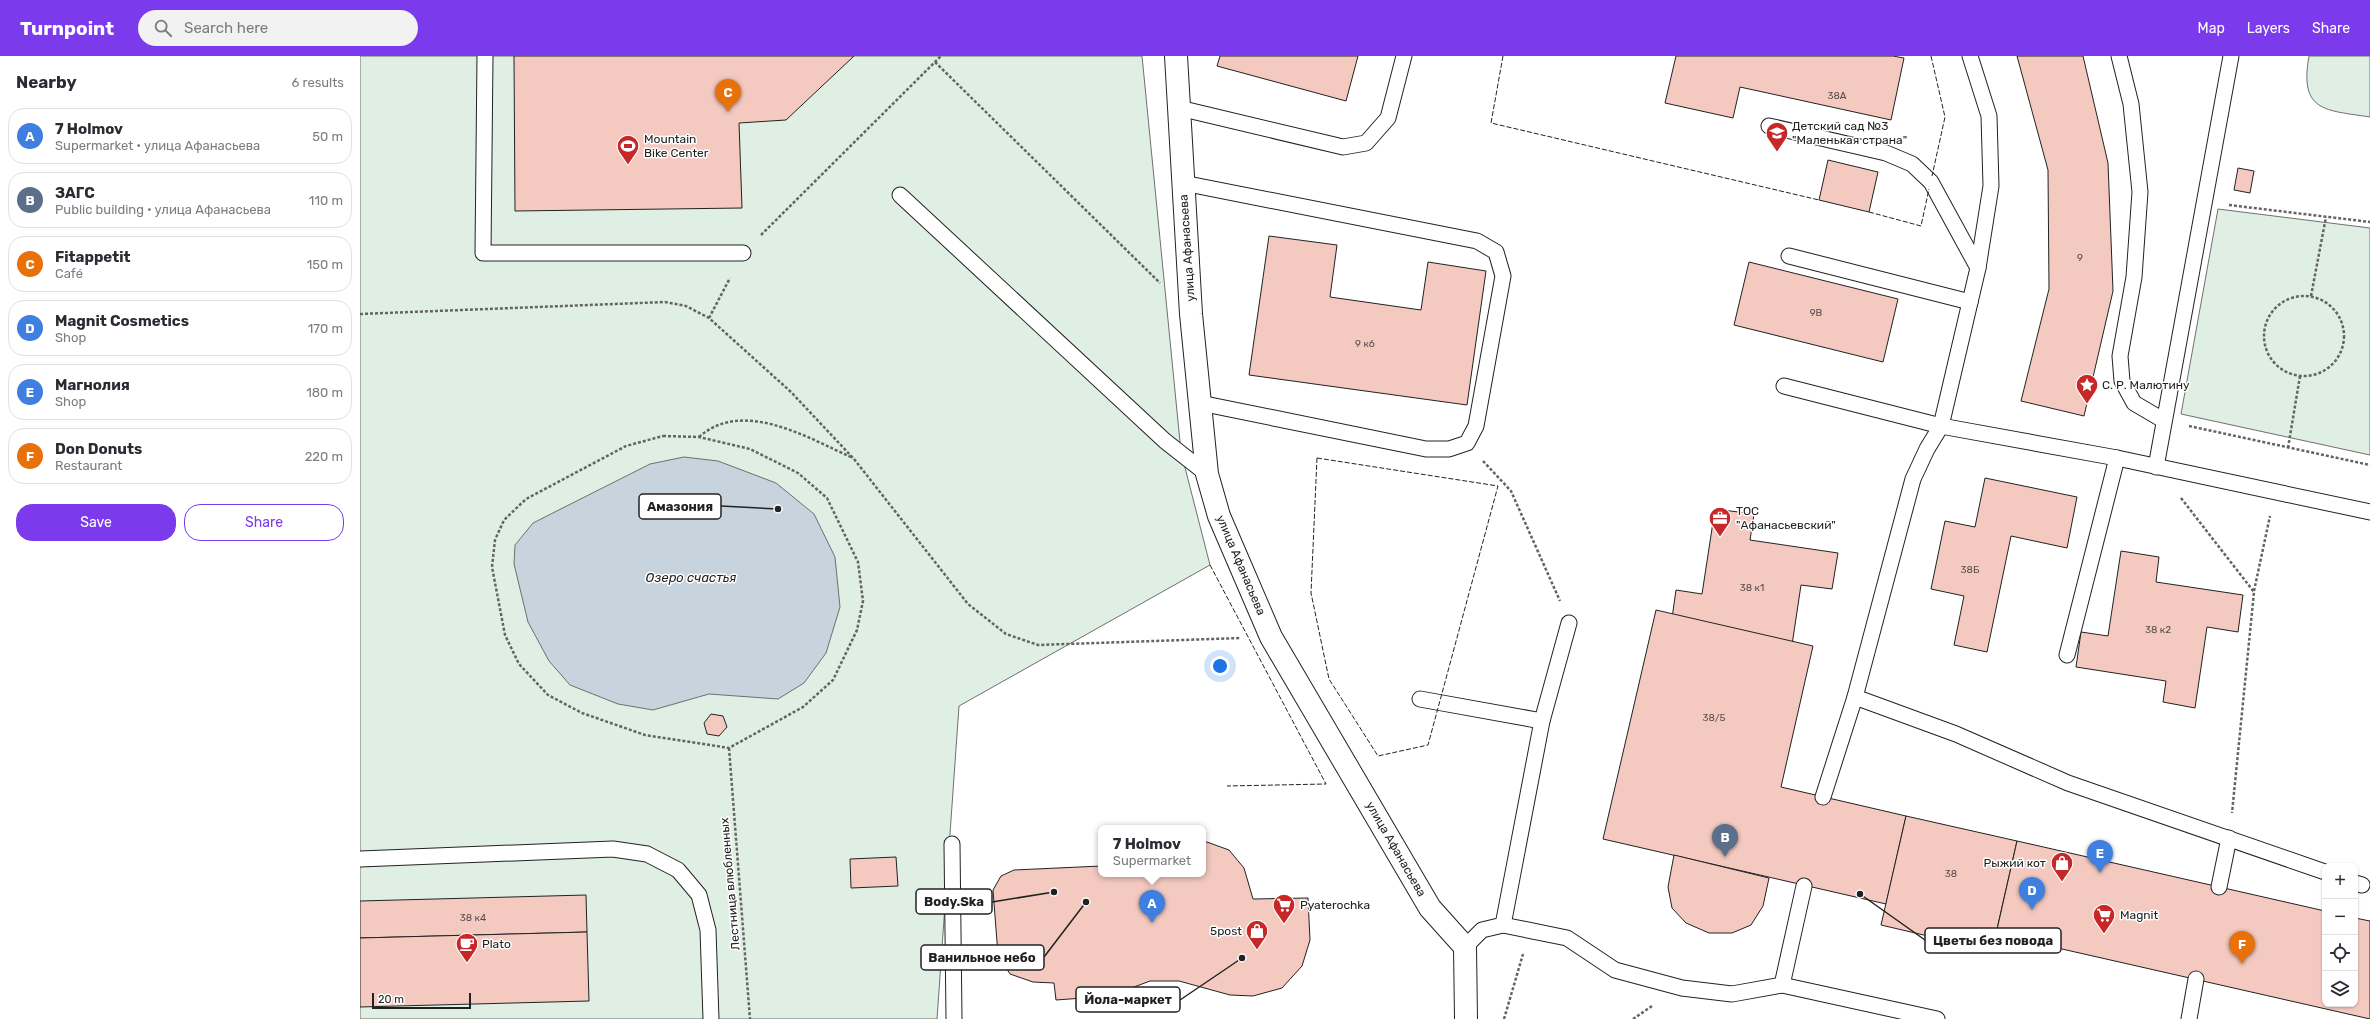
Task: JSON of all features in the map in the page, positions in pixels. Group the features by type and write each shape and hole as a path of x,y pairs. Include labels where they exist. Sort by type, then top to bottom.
{"street":[{"name":"улица Афанасьева","path":"1176,56 1191,314 1207,474 1219,516 1271,637 1430,908 1466,947"},
{"path":"1466,947 1466,1019"}],"lane":[{"path":"485,56 483,253 743,253"},
{"path":"1179,108 1343,147 1366,143 1388,118 1404,56"},
{"path":"1823,796 1856,697 1913,479 1927,449 1941,426 1978,268 1991,186 1989,116 1970,56"},
{"path":"2119,56 2130,104 2140,192 2134,277 2120,356 2122,381 2134,403 2163,420"},
{"path":"2156,466 2163,420 2205,203 2231,56"},
{"path":"1769,126 1886,153 1912,164 1931,182 1978,268"},
{"path":"1183,183 1477,241 1496,252 1503,276 1476,426 1467,443 1449,449 1426,449 1200,403"},
{"path":"900,195 1165,441 1207,474"},
{"path":"1789,256 1970,302"},
{"path":"1784,386 1941,426 2117,458 2370,512"},
{"path":"2067,655 2117,458"},
{"path":"1503,925 1542,721 1570,623"},
{"path":"1856,697 1956,734 2068,783 2322,871"},
{"path":"1420,699 1542,721"},
{"path":"2219,887 2229,838"},
{"path":"952,844 954,1019"},
{"path":"360,859 613,849 647,854 678,870 699,895 708,930 711,1019"},
{"path":"1782,985 1804,886"},
{"path":"1466,947 1482,930 1503,925 1567,938 1615,970 1682,988 1732,994 1782,985 1937,1019"},
{"path":"2189,1019 2196,979"}],"path":[{"path":"709,318 743,253 941,56"},
{"path":"935,62 1191,314"},
{"path":"2205,203 2370,222"},
{"path":"2311,296 2326,217"},
{"path":"2298,296 2311,296 2323,301 2334,309 2341,321 2344,334 2339,353 2326,369 2314,374 2300,376 2283,369 2269,355 2264,344 2264,331 2268,318 2280,304 2298,296"},
{"path":"360,314 665,302 686,306 709,318 791,392 854,459 968,604 1006,634 1038,645 1271,637"},
{"path":"2288,448 2300,376"},
{"path":"2163,420 2370,465"},
{"path":"699,437 707,430 727,422 757,421 792,430 854,459"},
{"path":"663,436 699,437 750,449 798,473 827,498 858,562 863,601 857,630 833,680 803,707 729,748 644,735 582,713 548,695 519,664 505,635 492,567 495,540 504,520 526,499 626,446 663,436"},
{"path":"1467,443 1511,491 1570,623"},
{"path":"2156,466 2254,592"},
{"path":"2234,800 2254,592 2276,491"},
{"name":"Лестница влюбленных","path":"729,748 750,1019"},
{"path":"1504,1019 1530,930"}],"green space":[{"path":"360,56 1142,56 1181,452 1210,565 959,706 937,1019 360,1019"},
{"path":"2309,56 2370,56 2370,117 2328,109 2319,105 2312,98 2308,88 2307,74"},
{"path":"2218,209 2370,228 2370,455 2181,414"}],"water":[{"name":"Озеро счастья","path":"684,457 718,461 776,483 814,514 835,557 840,607 826,653 804,683 778,699 709,694 653,710 618,704 570,685 549,661 528,622 514,564 515,545 533,523 650,464"}],"building":[{"name":"Mountain Bike Center","path":"514,56 854,56 786,120 739,123 742,208 515,211"},
{"path":"1220,56 1358,56 1346,101 1217,66"},
{"path":"1676,56 1893,56 1904,58 1891,120 1740,87 1733,118 1665,103"},
{"path":"2017,56 2083,56 2108,163 2113,291 2084,416 2021,401 2049,289 2048,170"},
{"path":"1828,160 1878,172 1869,212 1819,200"},
{"path":"2238,168 2254,171 2250,193 2234,190"},
{"path":"1269,236 1337,245 1330,297 1421,310 1428,262 1486,271 1467,405 1249,375"},
{"path":"1749,262 1898,299 1883,362 1734,325"},
{"path":"1985,478 2077,497 2067,548 2011,536 1987,652 1954,645 1964,596 1931,589 1945,521 1975,527"},
{"path":"1715,509 1754,514 1750,540 1838,553 1832,589 1801,585 1789,665 1757,660 1761,638 1671,625 1676,590 1702,594"},
{"path":"2121,551 2159,557 2156,582 2243,595 2238,632 2207,627 2195,708 2163,702 2166,681 2076,667 2081,632 2108,636"},
{"path":"1656,610 1813,646 1781,787 1906,816 1886,904 1603,839"},
{"path":"711,714 723,716 727,727 719,736 707,734 704,723"},
{"path":"1906,816 2017,841 1992,951 1881,925"},
{"path":"2017,841 2322,910 2322,1007 2358,1007 2358,919 2370,921 2370,1019 1996,934"},
{"path":"1206,842 1229,850 1244,868 1253,899 1308,898 1310,940 1302,966 1282,988 1253,996 1230,995 1179,981 1150,981 1110,996 1056,1000 1054,983 1033,982 1010,974 998,955 993,890 1001,876 1014,870 1098,866 1098,877 1206,877"},
{"path":"1674,855 1769,878 1763,906 1751,925 1732,933 1709,933 1686,923 1672,908 1668,887"},
{"path":"896,857 898,886 851,888 850,859"},
{"path":"586,895 587,932 360,938 360,901"},
{"path":"587,932 589,1001 360,1007 360,938"}],"fence":[{"path":"1503,56 1491,123 1819,200"},
{"path":"1931,56 1945,117 1932,176"},
{"path":"1869,212 1921,226 1929,189"},
{"path":"1317,458 1498,486 1428,745 1378,756 1329,679 1311,593 1317,458"},
{"path":"1210,565 1326,784 1227,786"}],"place":[{"name":"Fitappetit","path":"728,112"},
{"name":"Детский сад №3 \"Маленькая страна\"","path":"1777,152"},
{"name":"Mountain Bike Center","path":"628,166"},
{"name":"С. Р. Малютину","path":"2087,404"},
{"name":"Амазония","path":"778,509"},
{"name":"ТОС \"Афанасьевский\"","path":"1720,538"},
{"name":"ЗАГС","path":"1725,857"},
{"name":"Магнолия","path":"2100,873"},
{"name":"Рыжий кот","path":"2062,882"},
{"name":"Body.Ska","path":"1054,892"},
{"name":"Цветы без повода","path":"1860,894"},
{"name":"Ванильное небо","path":"1086,902"},
{"name":"Magnit Cosmetics","path":"2032,910"},
{"name":"7 Holmov","path":"1152,923"},
{"name":"Pyaterochka","path":"1284,924"},
{"name":"Magnit","path":"2104,934"},
{"name":"5post","path":"1257,950"},
{"name":"Йола-маркет","path":"1242,958"},
{"name":"Plato","path":"467,964"},
{"name":"Don Donuts","path":"2242,964"}]}
